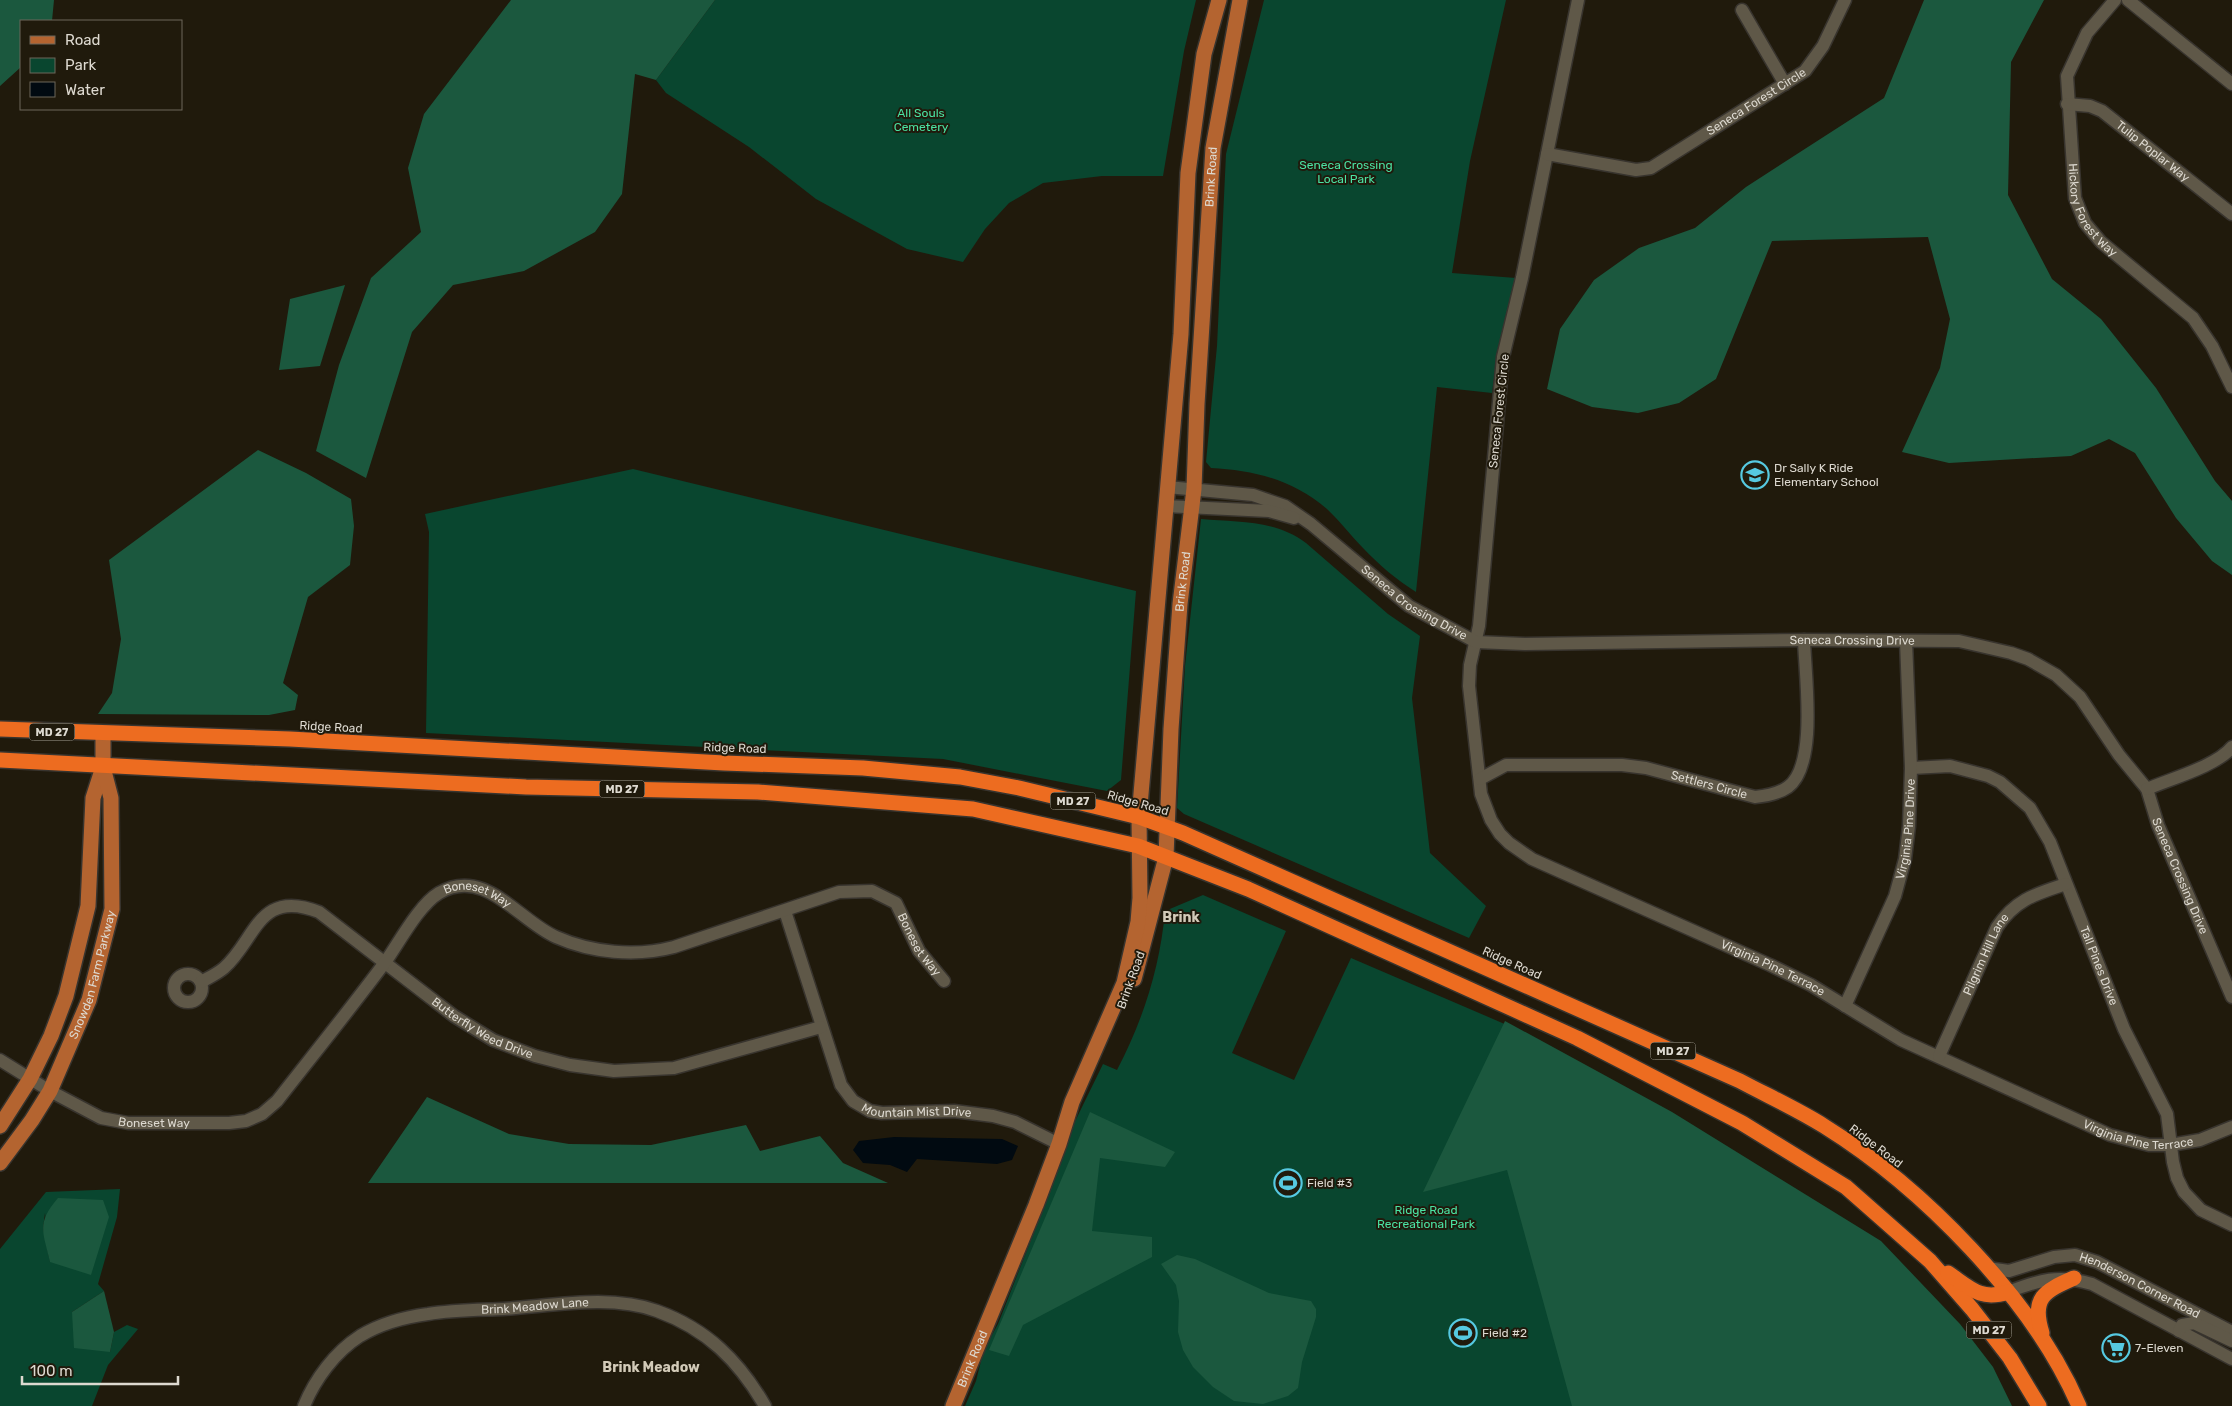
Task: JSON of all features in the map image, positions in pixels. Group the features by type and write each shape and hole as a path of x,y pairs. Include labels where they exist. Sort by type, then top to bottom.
{"highway":[{"name":"Ridge Road","path":"0,729 290,739 724,763 863,768 960,777 1019,788 1139,817 1167,827 1740,1080 1824,1126 1882,1168 1925,1205 1987,1268 2008,1292 2046,1346 2070,1386 2079,1406"},
{"name":"MD 27","path":"0,760 516,787 768,793 973,809 1138,846 1248,889 1577,1038 1742,1123 1846,1188 1930,1261 1972,1309 2010,1358 2039,1406"},
{"path":"1930,1261 1976,1291 1993,1297 2008,1292"},
{"path":"2046,1346 2037,1317 2039,1301 2045,1292 2052,1287 2074,1278"}],"main road":[{"name":"Brink Road","path":"953,1406 1059,1144 1072,1102 1124,983 1139,914 1139,817 1181,334 1188,173 1204,54 1219,0"},
{"name":"Brink Road","path":"1059,1144 1074,1118 1134,979 1166,857 1171,728 1180,614 1194,489 1197,404 1213,148 1240,0"},
{"name":"Snowden Farm Parkway","path":"0,1126 30,1079 51,1036 66,996 88,906 93,798 102,766 103,734"},
{"name":"Snowden Farm Parkway","path":"0,1163 32,1120 50,1091 89,1000 112,908 112,798 102,766"}],"street":[{"name":"Seneca Forest Circle","path":"1476,642 1503,357 1522,278 1578,0"},
{"name":"Seneca Forest Circle","path":"1546,154 1636,170 1651,168 1805,71 1823,46 1845,0"},
{"name":"Hickory Forest Way","path":"2115,0 2087,33 2067,76 2067,104 2076,198 2085,223 2101,242 2193,318 2212,346 2232,387"},
{"path":"2128,0 2232,84"},
{"path":"1742,10 1785,84"},
{"name":"Tulip Poplar Way","path":"2067,104 2090,106 2102,111 2232,214"},
{"name":"Seneca Crossing Drive","path":"1167,487 1253,495 1285,506 1311,524 1409,606 1476,642 1534,644 1804,640 1959,641 2011,652 2056,675 2080,696 2119,755 2147,788 2158,825 2227,977 2232,997"},
{"name":"Seneca Crossing Drive","path":"1165,506 1269,510 1311,524"},
{"name":"Settlers Circle","path":"1480,779 1506,765 1622,765 1646,768 1755,797 1772,795 1792,783 1804,760 1808,740 1804,640"},
{"name":"Virginia Pine Drive","path":"1845,1006 1898,887 1905,859 1909,826 1911,768 1906,641"},
{"name":"Virginia Pine Terrace","path":"1476,642 1470,665 1469,686 1481,794 1491,820 1509,843 1526,856 1770,966 1811,986 1901,1040 2110,1135 2149,1144 2170,1145 2200,1140 2232,1127"},
{"path":"2147,788 2208,764 2228,753 2232,747"},
{"name":"Tall Pines Drive","path":"1911,768 1950,766 1971,770 2000,782 2030,808 2042,824 2124,1029 2167,1114 2170,1145 2177,1178 2192,1202 2210,1216 2232,1225"},
{"name":"Pilgrim Hill Lane","path":"1939,1056 1998,927 2006,915 2015,905 2034,895 2066,884"},
{"name":"Boneset Way","path":"0,1060 50,1091 102,1118 128,1123 210,1124 246,1121 262,1114 277,1102 385,962 427,903 440,892 455,887 481,888 496,895 527,919 556,937 598,949 626,952 653,952 839,892 872,891 896,903 919,951 944,981"},
{"name":"Butterfly Weed Drive","path":"200,982 225,967 258,922 267,914 287,907 306,907 319,912 454,1016 493,1040 534,1056 570,1065 614,1070 648,1071 674,1068 821,1027"},
{"name":"Mountain Mist Drive","path":"784,911 841,1085 853,1101 862,1107 882,1112 954,1111 993,1116 1015,1122 1059,1144"},
{"name":"Henderson Corner Road","path":"1987,1268 2009,1271 2054,1257 2075,1255 2097,1262 2232,1332"},
{"name":"Henderson Corner Road","path":"2008,1292 2045,1279 2074,1278 2092,1284 2232,1359"},
{"name":"Brink Meadow Lane","path":"304,1406 327,1367 360,1337 390,1322 428,1314 599,1303 656,1311 707,1336 733,1359 766,1406"},
{"path":"2179,1331 2182,1325 2194,1323 2232,1341"}],"green space":[{"path":"0,0 54,0 52,20 20,20 20,68 0,86"},
{"path":"511,0 715,0 656,80 635,74 622,194 595,232 524,271 453,285 412,332 366,478 316,451 339,365 371,278 421,232 408,168 424,114"},
{"name":"All Souls Cemetery","path":"715,0 1196,0 1184,51 1163,176 1102,176 1043,183 1009,203 985,229 963,262 907,249 816,199 749,147 666,93 656,80"},
{"name":"Seneca Crossing Local Park","path":"1264,0 1506,0 1470,161 1452,273 1516,278 1498,348 1492,393 1437,387 1416,592 1375,560 1327,509 1314,499 1272,478 1242,471 1211,468 1206,462 1217,346 1226,154"},
{"path":"1924,0 2044,0 2011,62 2008,195 2052,279 2101,319 2156,388 2215,481 2232,501 2232,575 2212,561 2176,518 2135,453 2109,439 2071,456 1949,463 1902,452 1940,368 1950,319 1928,237 1772,241 1716,379 1679,403 1638,413 1592,407 1547,389 1560,329 1594,280 1639,248 1695,228 1746,187 1884,98"},
{"path":"345,285 320,366 279,370 290,299"},
{"path":"258,450 306,473 351,499 354,526 350,565 308,597 283,683 298,695 295,710 269,715 98,714 112,693 121,639 109,560"},
{"path":"633,469 1136,591 1121,780 1107,791 943,759 426,733 429,532 425,514"},
{"path":"1201,519 1269,526 1294,535 1306,543 1388,614 1420,636 1412,698 1430,853 1486,906 1469,938 1184,814 1177,808 1185,666"},
{"name":"Ridge Road Recreational Park","path":"1203,895 1286,931 1232,1053 1294,1080 1351,958 1528,1034 1976,1406 965,1406 976,1381 984,1349 998,1324 1049,1194 1040,1193 1103,1064 1117,1070 1135,1032 1149,993 1159,953 1165,911"},
{"path":"1505,1021 1672,1112 1881,1241 1960,1324 1993,1367 2012,1406 1572,1406 1507,1170 1423,1192"},
{"path":"427,1097 509,1134 569,1144 651,1145 746,1125 760,1151 820,1136 843,1163 888,1183 368,1183"},
{"path":"1090,1112 1175,1152 1165,1167 1100,1158 1092,1231 1152,1237 1152,1257 1023,1325 1009,1356 989,1350"},
{"path":"120,1189 117,1217 98,1284 104,1291 72,1312 110,1352 114,1332 127,1325 138,1329 108,1365 92,1406 0,1406 0,1249 46,1192","holes":["45,1213 50,1262 43,1228"]},
{"path":"58,1198 103,1200 109,1217 91,1275 50,1262 43,1228 46,1215"},
{"path":"1177,1255 1195,1259 1269,1293 1311,1301 1316,1309 1316,1317 1302,1362 1298,1388 1288,1396 1263,1404 1234,1401 1213,1387 1193,1367 1183,1350 1178,1332 1179,1301 1176,1285 1161,1264"},
{"path":"104,1291 114,1332 110,1352 74,1348 72,1312"}],"water":[{"path":"894,1137 1002,1139 1018,1146 1012,1160 997,1164 917,1159 907,1172 890,1165 863,1163 853,1150 859,1141"}],"place":[{"name":"Dr Sally K Ride Elementary School","path":"1755,475"},
{"name":"Field #3","path":"1288,1183"},
{"name":"Field #2","path":"1463,1333"},
{"name":"7-Eleven","path":"2116,1348"}],"district":[{"name":"Brink","path":"1181,917"},
{"name":"Brink Meadow","path":"651,1367"}]}
